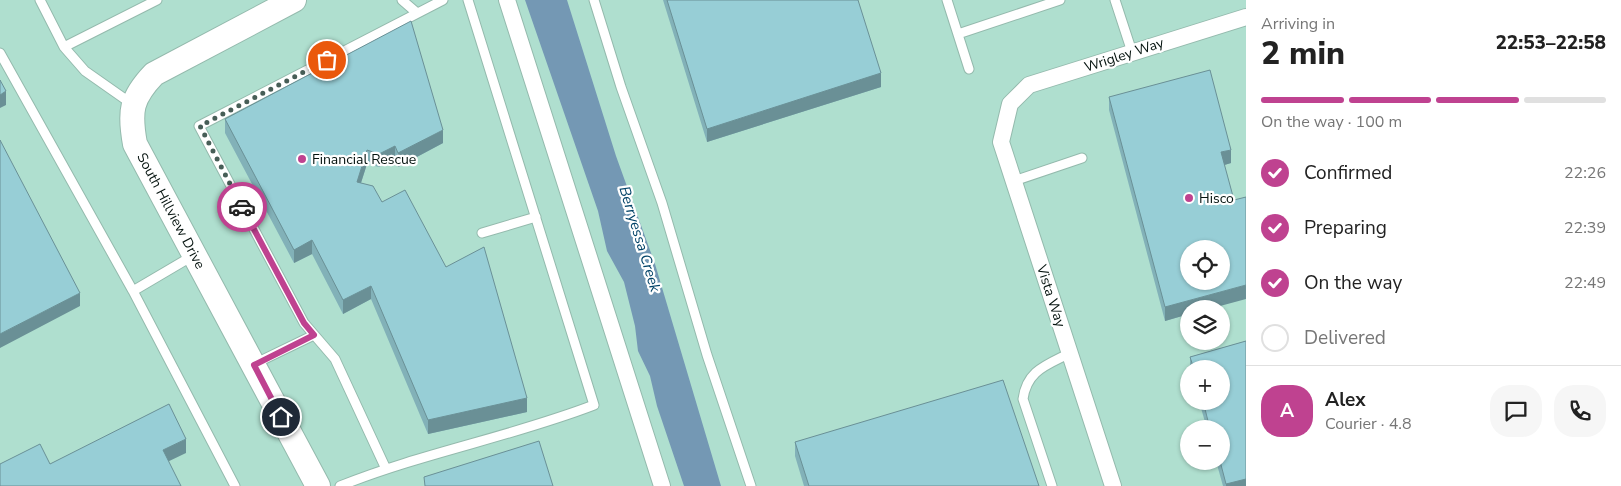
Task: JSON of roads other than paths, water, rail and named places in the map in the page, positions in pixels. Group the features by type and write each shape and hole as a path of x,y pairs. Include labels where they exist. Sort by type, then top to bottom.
{"street":[{"path":"132,104 139,89 154,74 294,0"},
{"path":"507,0 662,486"},
{"name":"Wrigley Way","path":"1010,104 1029,85 1246,16"},
{"name":"South Hillview Drive","path":"132,104 131,122 135,144 318,486"},
{"name":"Vista Way","path":"1010,104 1001,142 1113,486"}],"lane":[{"path":"40,0 64,47 85,71 132,104"},
{"path":"64,47 157,0"},
{"path":"402,0 417,13"},
{"path":"386,469 335,358 304,323 200,126 443,0"},
{"path":"340,486 386,469 562,418 594,405 468,0"},
{"path":"594,0 621,87 662,203 707,355 751,486"},
{"path":"947,0 970,69"},
{"path":"958,34 1060,0"},
{"path":"1115,0 1132,52"},
{"path":"0,53 133,291 235,486"},
{"path":"1014,182 1082,158"},
{"path":"482,233 536,217"},
{"path":"133,291 194,255"},
{"path":"254,365 314,335"},
{"path":"1052,486 1023,398 1024,387 1035,372 1070,354"}],"water":[{"name":"Berryessa Creek","path":"525,0 567,0 616,156 655,264 721,486 684,486 657,406 650,376 638,351 635,326 624,282 607,251 598,211"}],"place":[{"name":"Financial Rescue","path":"302,159"},
{"name":"Hisco","path":"1189,198"}]}
